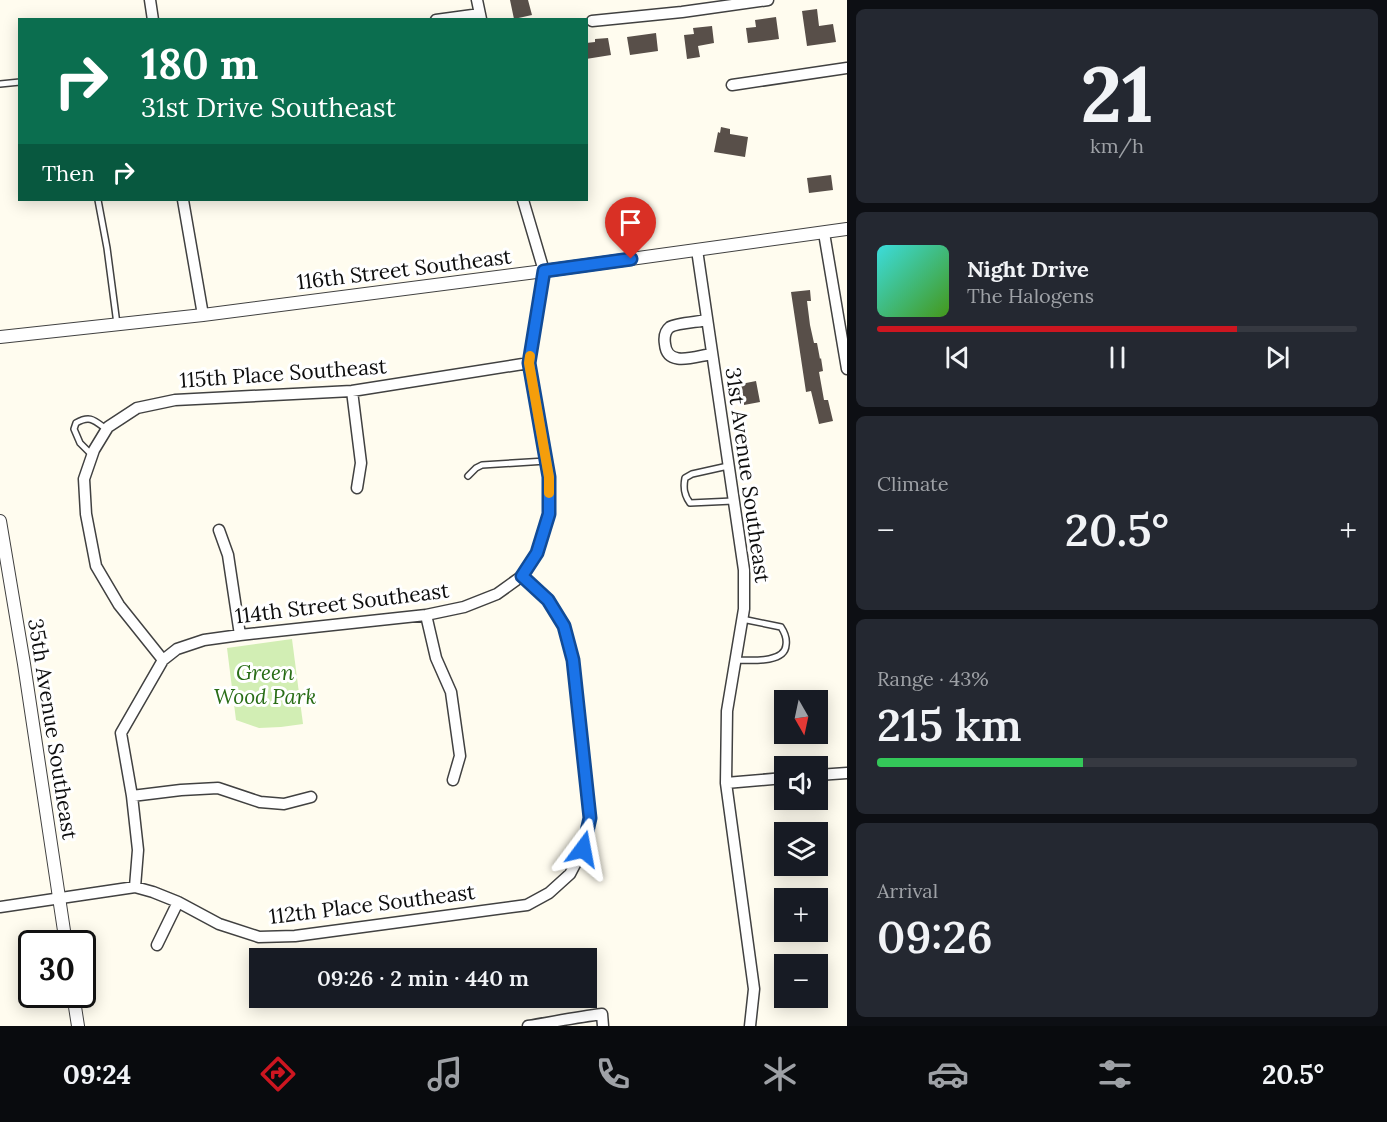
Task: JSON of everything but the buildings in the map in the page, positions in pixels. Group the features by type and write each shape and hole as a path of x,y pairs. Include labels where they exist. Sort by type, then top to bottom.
{"street":[{"path":"150,0 153,18"},
{"path":"466,18 481,17 477,0"},
{"path":"592,21 768,0"},
{"path":"732,85 847,68"},
{"path":"183,201 203,315"},
{"path":"522,576 537,553 549,514 549,477 529,363 544,271 523,201"},
{"name":"116th Street Southeast","path":"0,338 203,315 847,229"},
{"path":"824,233 847,369"},
{"name":"31st Avenue Southeast","path":"697,250 744,570 744,609 727,711 726,783 753,989 750,1026"},
{"path":"707,320 670,327 666,332 665,345 668,354 674,358 712,354"},
{"name":"115th Place Southeast","path":"163,660 119,605 96,566 86,514 84,479 93,452 108,427 137,408 176,400 352,391 529,363"},
{"path":"352,391 361,463 357,488"},
{"name":"35th Avenue Southeast","path":"0,522 64,930"},
{"path":"219,530 228,555 240,635"},
{"name":"114th Street Southeast","path":"163,660 177,649 204,640 426,615 464,607 497,594 522,576"},
{"name":"112th Place Southeast","path":"0,907 135,887 178,902 219,924 259,937 295,936 527,905 549,893 570,874 583,849 590,818 573,660 564,626 548,600 522,576"},
{"path":"426,615 436,658 451,692 460,756 453,780"},
{"path":"135,887 138,850 121,732 163,660"},
{"path":"828,774 847,773"},
{"path":"726,783 774,779"},
{"path":"132,796 218,788 260,802 284,804 311,797"},
{"path":"158,945 178,902"},
{"path":"76,1008 78,1026"},
{"path":"528,1026 569,1023 576,1017 602,1014 603,1026"}],"lane":[{"path":"0,84 18,81"},
{"path":"98,201 117,324"},
{"path":"93,452 80,443 74,429 76,423 84,418 92,419 107,430"},
{"path":"468,476 482,465 546,461"},
{"path":"728,466 685,478 684,493 690,503 734,501"},
{"path":"735,660 777,658 784,653 786,648 785,636 780,627 742,619"}],"green space":[{"name":"Green Wood Park","path":"292,639 303,724 259,728 236,720 227,648"}],"slow traffic":[{"path":"530,356 529,363 549,477 549,493"}],"route":[{"path":"583,849 590,818 573,660 564,626 548,600 522,576 537,553 549,514 549,477 529,363 544,271 631,259"}]}
